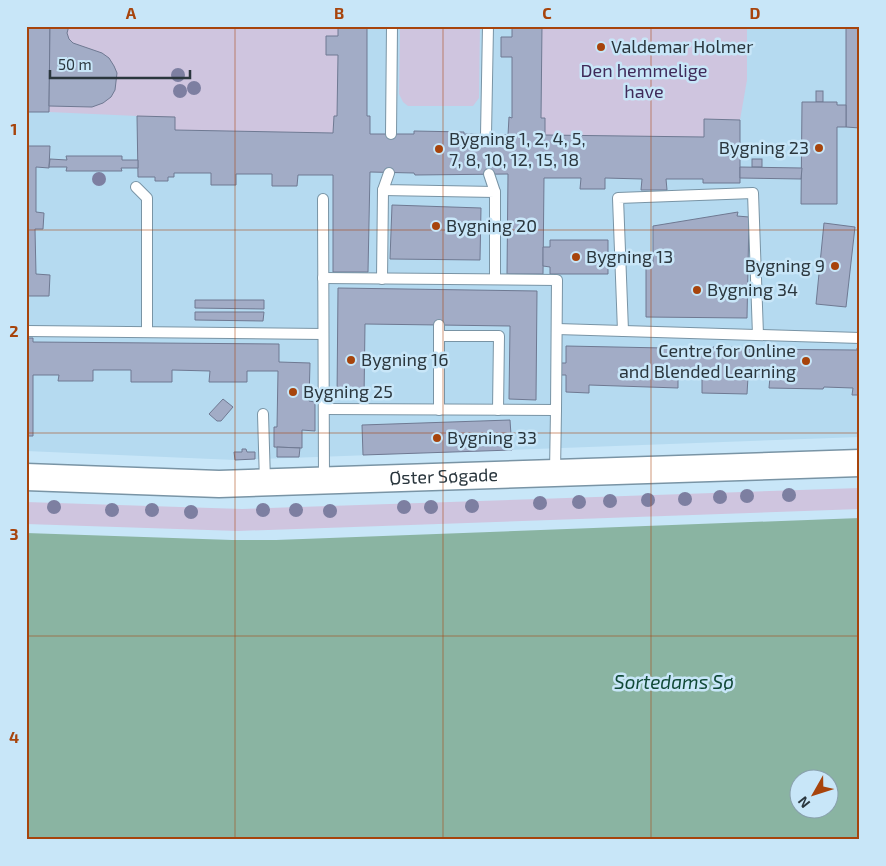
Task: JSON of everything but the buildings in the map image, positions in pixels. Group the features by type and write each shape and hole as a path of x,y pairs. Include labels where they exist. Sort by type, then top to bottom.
{"street":[{"name":"Øster Søgade","path":"26,477 219,484 860,463"}],"lane":[{"path":"391,134 392,26"},
{"path":"486,135 488,26"},
{"path":"382,279 383,190 389,173"},
{"path":"489,174 495,192 495,279"},
{"path":"136,187 147,198 147,332"},
{"path":"383,190 495,192"},
{"path":"623,331 618,198 754,193 758,335"},
{"path":"323,199 324,481"},
{"path":"323,278 382,279 440,284 495,279 557,280 555,474"},
{"path":"557,329 860,338"},
{"path":"26,331 323,334"},
{"path":"439,410 439,331 499,336 498,410"},
{"path":"324,409 556,410"},
{"path":"263,414 265,483"}],"shaded area":[{"path":"26,26 860,26 860,437 235,460 26,451"}],"green space":[{"path":"50,26 338,26 338,36 326,36 326,55 338,55 337,116 334,116 333,133 175,130 137,116 49,112"},
{"path":"400,26 480,26 479,98 473,106 408,106 403,102 399,94"},
{"name":"Den hemmelige have","path":"542,26 747,26 747,80 740,120 704,119 704,137 545,135 545,118 541,118"},
{"path":"860,488 860,509 238,531 26,524 26,502 242,509"}],"water":[{"name":"Sortedams Sø","path":"860,518 860,840 26,840 26,533 276,540"}],"place":[{"name":"Valdemar Holmer","path":"601,47"},
{"name":"Bygning 23","path":"819,148"},
{"name":"Bygning 1, 2, 4, 5, 7, 8, 10, 12, 15, 18","path":"439,149"},
{"name":"Bygning 20","path":"436,226"},
{"name":"Bygning 13","path":"576,257"},
{"name":"Bygning 9","path":"835,266"},
{"name":"Bygning 34","path":"697,290"},
{"name":"Bygning 16","path":"351,360"},
{"name":"Centre for Online and Blended Learning","path":"806,361"},
{"name":"Bygning 25","path":"293,392"},
{"name":"Bygning 33","path":"437,438"}]}
